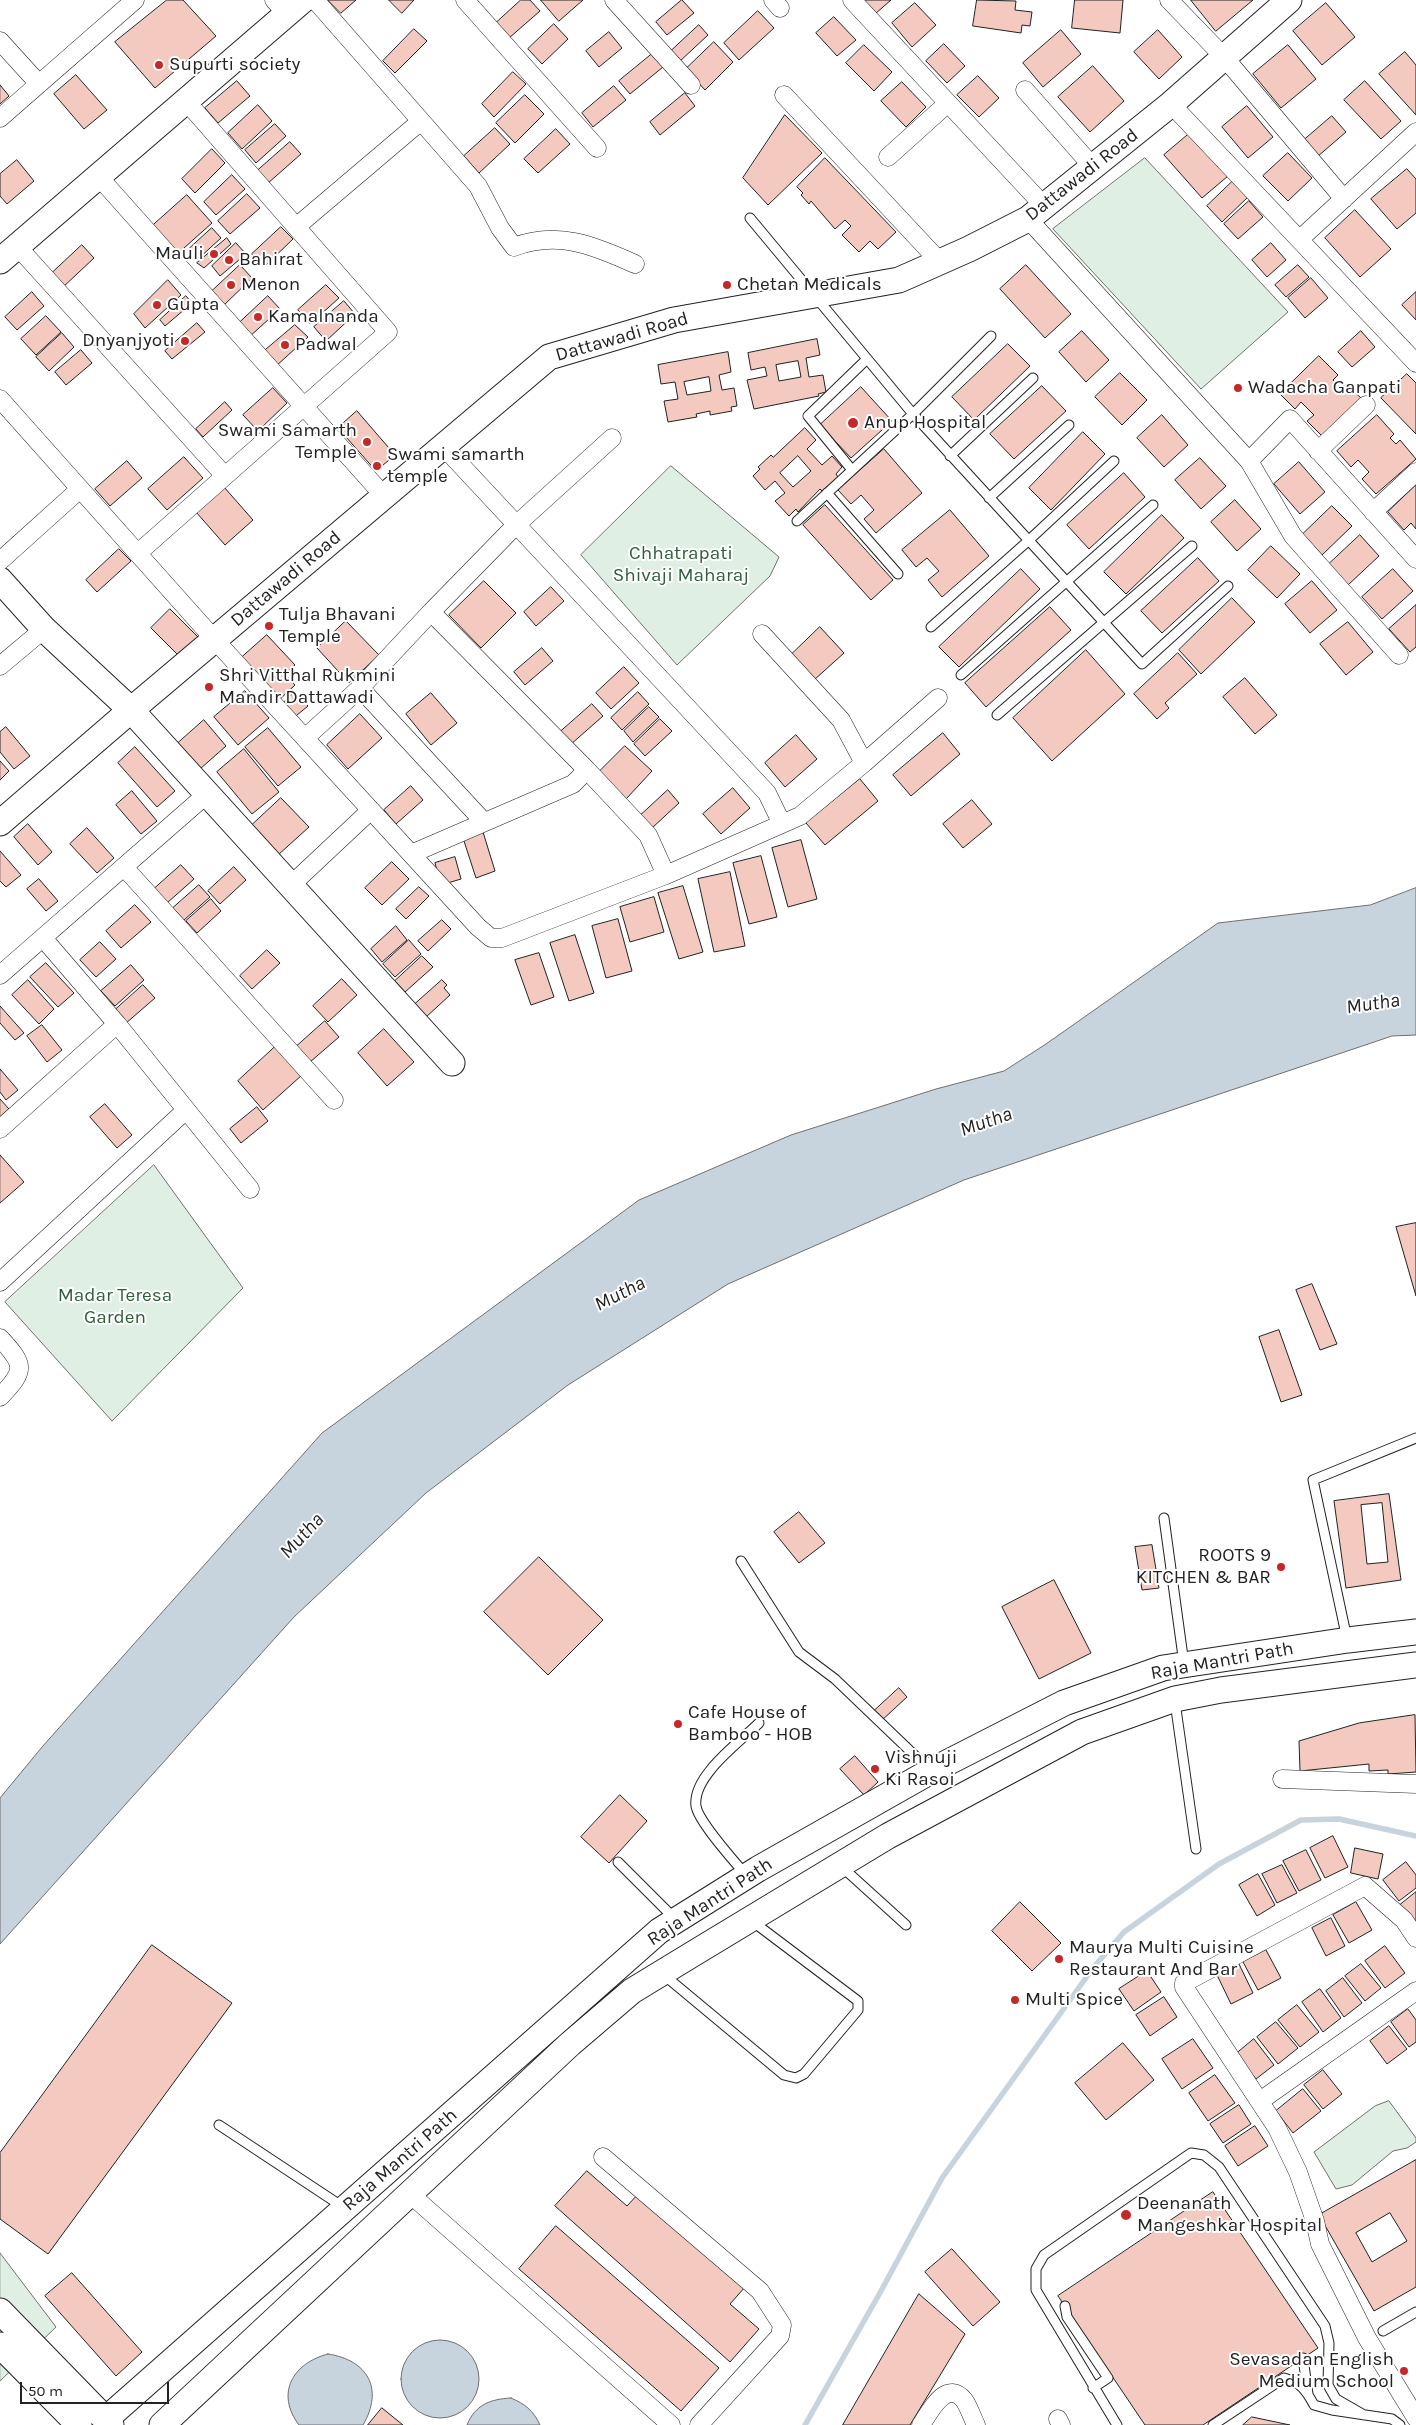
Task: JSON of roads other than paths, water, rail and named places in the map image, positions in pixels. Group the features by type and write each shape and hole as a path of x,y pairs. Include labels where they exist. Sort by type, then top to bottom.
{"main road":[{"name":"Dattawadi Road","path":"0,823 214,639 549,357 674,320 899,280 940,262 1036,213 1172,104 1289,0"},
{"path":"8,254 186,101 288,5"},
{"path":"0,580 44,628 131,710 452,1063"},
{"name":"Raja Mantri Path","path":"108,2422 345,2208 659,1932 746,1877 931,1771 1064,1703 1163,1668 1348,1640 1416,1632"},
{"name":"Raja Mantri Path","path":"162,2425 529,2082 632,1991 750,1919 888,1836 1082,1732 1175,1699 1221,1690 1416,1665"},
{"path":"510,2063 529,2082"},
{"path":"0,2311 7,2341 79,2425"},
{"path":"7,2341 108,2422"}],"street":[{"path":"0,118 135,0"},
{"path":"315,0 478,186 500,228 514,247 526,242 552,239 593,245 635,264"},
{"path":"465,0 597,148"},
{"path":"614,0 691,85"},
{"path":"852,0 948,103 1036,213 1249,461 1293,536 1399,655"},
{"path":"1170,0 1224,57 1344,199"},
{"path":"0,41 38,84"},
{"path":"1025,90 1093,167"},
{"path":"784,95 940,262"},
{"path":"138,553 388,332 186,101"},
{"path":"888,157 948,103"},
{"path":"1172,104 1416,363"},
{"path":"296,227 421,121"},
{"path":"1300,239 1413,141"},
{"path":"98,176 305,405 384,496"},
{"path":"8,254 225,476"},
{"path":"0,399 214,639 411,854 491,938 502,938 666,875 800,816 938,698"},
{"path":"1318,451 1366,404"},
{"path":"1249,461 1290,419 1416,559"},
{"path":"305,738 360,688 516,525 612,438"},
{"path":"443,446 767,792 782,824"},
{"path":"1373,512 1416,472"},
{"path":"0,560 80,488"},
{"path":"431,612 587,770 648,835 666,875"},
{"path":"0,666 44,628"},
{"path":"762,634 841,720 864,763"},
{"path":"360,688 484,822"},
{"path":"411,854 573,784 587,770"},
{"path":"0,975 207,794"},
{"path":"290,886 371,810"},
{"path":"124,867 334,1100"},
{"path":"43,938 117,1024 250,1188"},
{"path":"0,1129 117,1024"},
{"path":"0,1282 186,1110"},
{"path":"0,1338 18,1357 20,1365 19,1372 12,1384 0,1397"},
{"path":"1282,1779 1416,1784"},
{"path":"1416,1938 1404,1920 1365,1886 1184,1983 1277,2128 1298,2172 1315,2221 1320,2244 1366,2338 1416,2418"},
{"path":"1260,2101 1416,1991"},
{"path":"603,2157 760,2291 782,2325 780,2336 699,2425"},
{"path":"409,2193 671,2425"},
{"path":"921,2425 936,2400 944,2395 953,2394 963,2400 976,2425"}],"lane":[{"path":"750,218 913,414 1142,664 1228,586"},
{"path":"797,521 913,414 991,336"},
{"path":"852,470 808,416 867,359"},
{"path":"950,456 1033,378"},
{"path":"989,498 1069,424"},
{"path":"930,627 1028,541 1114,461"},
{"path":"827,493 898,574"},
{"path":"961,674 1153,505"},
{"path":"997,715 1192,546"},
{"path":"1348,1640 1313,1480 1416,1438"},
{"path":"1164,1518 1184,1664"},
{"path":"741,1561 799,1652 835,1679 931,1771"},
{"path":"1175,1699 1196,1849"},
{"path":"746,1877 702,1819 696,1807 696,1793 704,1776 759,1722"},
{"path":"618,1862 676,1921"},
{"path":"840,1865 906,1924"},
{"path":"662,1973 784,2075 796,2078 804,2074 858,2010 858,2001 750,1919"},
{"path":"220,2125 345,2208"},
{"path":"1117,2425 1093,2388 1036,2290 1036,2269 1044,2255 1191,2153 1204,2155 1219,2167 1325,2326 1329,2343 1328,2386 1336,2399 1364,2415"},
{"path":"1064,2306 1067,2317 1108,2378 1093,2388"},
{"path":"1383,2331 1416,2312"},
{"path":"1303,2358 1308,2394"},
{"path":"1213,2425 1284,2378 1296,2381 1308,2394 1314,2405 1392,2419 1400,2425"}],"water":[{"name":"Mutha","path":"1416,888 1416,1035 1392,1036 964,1180 728,1284 568,1385 426,1493 294,1617 0,1944 0,1798 42,1747 322,1433 639,1200 791,1135 936,1089 1004,1071 1046,1044 1218,923 1370,905"},
{"path":"440,2340 455,2343 467,2352 476,2364 479,2379 476,2394 467,2406 455,2415 440,2418 425,2415 413,2406 404,2394 401,2379 404,2364 413,2352 425,2343"},
{"path":"328,2354 342,2357 353,2363 368,2378 372,2388 372,2400 363,2425 299,2425 292,2413 288,2402 288,2391 291,2381 305,2364"},
{"path":"511,2398 528,2408 540,2425 467,2425 474,2412 484,2404"}],"waterway":[{"path":"805,2425 942,2178 1093,1968 1124,1932 1219,1864 1301,1820 1339,1819 1416,1836"}],"place":[{"name":"Supurti society","path":"159,65"},
{"name":"Mauli","path":"214,254"},
{"name":"Bahirat","path":"229,260"},
{"name":"Menon","path":"231,285"},
{"name":"Chetan Medicals","path":"727,285"},
{"name":"Gupta","path":"157,305"},
{"name":"Kamalnanda","path":"258,317"},
{"name":"Dnyanjyoti","path":"185,341"},
{"name":"Padwal","path":"285,345"},
{"name":"Wadacha Ganpati","path":"1238,388"},
{"name":"Anup Hospital","path":"853,423"},
{"name":"Swami Samarth Temple","path":"367,442"},
{"name":"Swami samarth temple","path":"377,466"},
{"name":"Tulja Bhavani Temple","path":"269,626"},
{"name":"Shri Vitthal Rukmini Mandir Dattawadi","path":"209,687"},
{"name":"ROOTS 9 KITCHEN & BAR","path":"1281,1567"},
{"name":"Cafe House of Bamboo - HOB","path":"678,1724"},
{"name":"Vishnuji Ki Rasoi","path":"875,1769"},
{"name":"Maurya Multi Cuisine Restaurant And Bar","path":"1059,1959"},
{"name":"Multi Spice","path":"1015,2000"},
{"name":"Deenanath Mangeshkar Hospital","path":"1126,2215"},
{"name":"Sevasadan English Medium School","path":"1404,2371"}],"park label":[{"name":"Chhatrapati Shivaji Maharaj","path":"681,565"},
{"name":"Madar Teresa Garden","path":"115,1307"}]}
